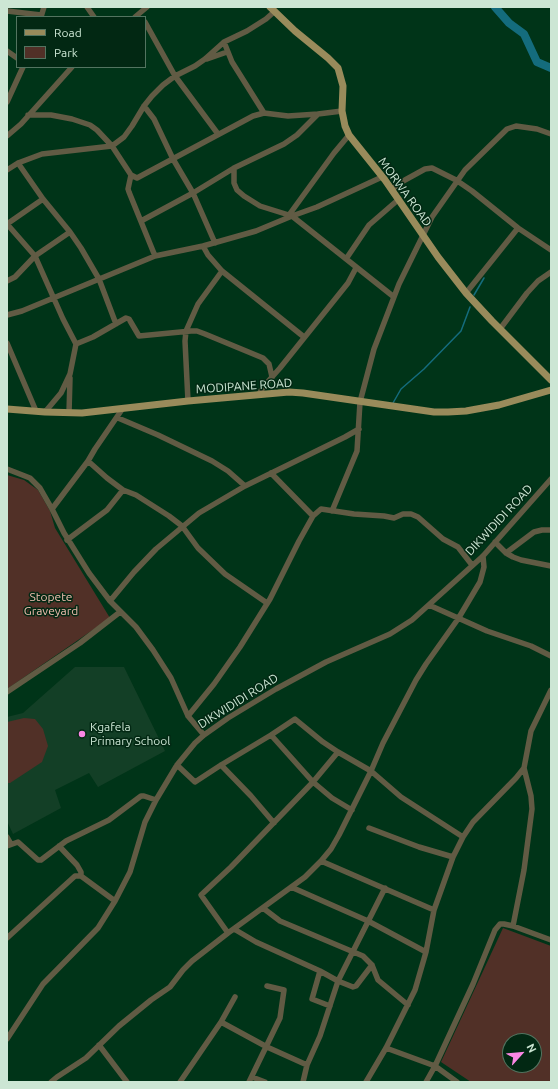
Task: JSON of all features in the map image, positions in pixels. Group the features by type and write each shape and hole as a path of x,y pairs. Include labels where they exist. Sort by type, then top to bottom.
{"main road":[{"name":"MORWA ROAD","path":"272,9 338,68 343,86 342,111 345,126 349,135 392,190 466,293 551,380"},
{"name":"MODIPANE ROAD","path":"7,409 69,413 259,394 297,393 434,412 460,412 499,405 551,390"}],"street":[{"path":"7,11 41,16 44,7"},
{"path":"87,7 93,16"},
{"path":"139,16 146,7"},
{"path":"7,170 18,163 42,154 112,146 124,137 152,96 175,76 195,66 224,42 247,31 272,9"},
{"path":"146,24 175,76 218,134"},
{"path":"224,42 228,52 264,113"},
{"path":"7,51 16,57"},
{"path":"205,59 228,52"},
{"path":"7,100 23,68"},
{"path":"7,136 21,124 71,68"},
{"path":"144,106 154,119 173,159 193,193 215,243"},
{"path":"28,116 51,115 72,119 90,125 97,130 112,146 132,175 139,178 218,134 247,119 264,113 288,116 342,111"},
{"path":"141,221 193,193 234,168 284,144 298,135 318,114"},
{"path":"332,511 355,458 359,429 360,402 374,349 394,296 432,217 456,180 502,133 512,126 532,128 551,134"},
{"path":"290,215 334,153 349,135"},
{"path":"18,163 43,199 70,232 99,279 116,324"},
{"path":"234,168 234,183 244,196 260,206 290,215 356,268 394,296"},
{"path":"392,190 405,180 428,168 456,180 518,228 551,250"},
{"path":"132,175 128,189 155,256"},
{"path":"7,315 22,312 54,297 155,256 203,246 256,231 290,215 317,207 382,177"},
{"path":"43,199 7,224 35,256 63,319 76,344 70,374 69,413"},
{"path":"346,260 369,225 399,200"},
{"path":"466,293 518,228"},
{"path":"7,281 15,277 35,256 70,232"},
{"path":"203,246 208,255 222,271 304,337"},
{"path":"259,394 348,283 356,268"},
{"path":"188,401 185,341 186,331 198,304 222,271"},
{"path":"500,329 527,293 538,281 551,272"},
{"path":"76,344 93,338 126,318 129,319 138,336 197,331 263,358 269,364 272,377"},
{"path":"7,343 36,411"},
{"path":"45,412 61,393 70,374"},
{"path":"52,509 88,461 118,418 123,408"},
{"path":"118,418 212,461 228,471 245,486"},
{"path":"110,601 134,572 182,526 215,502 359,429"},
{"path":"88,461 123,490 164,513 182,526 198,548 220,570 267,603"},
{"path":"7,469 30,478 40,488 68,540 89,574 110,601 136,628 153,650 171,678 188,716 204,735"},
{"path":"271,473 313,516"},
{"name":"DIKWIDIDI ROAD","path":"7,1039 43,984 98,928 115,901 130,872 145,822 156,800 188,750 204,735 235,714 319,666 401,628 483,556 551,479"},
{"path":"68,540 107,510 123,490"},
{"path":"188,716 219,678 240,647 267,603 313,516 321,509 394,518 403,514 411,514 418,517 443,538 455,544 472,565"},
{"path":"506,553 534,532 551,530"},
{"path":"495,542 506,553 513,557 551,566"},
{"path":"51,1082 86,1058 119,1026 170,987 192,961 305,877 331,849 352,810 383,743 416,680 458,619 480,582 484,572 483,556"},
{"path":"429,605 487,631 532,646 551,656"},
{"path":"7,692 80,643 120,612"},
{"path":"512,926 524,870 532,809 531,796 524,768 532,731 551,690"},
{"path":"177,766 195,782 272,735 295,719 323,742 371,771 401,797 463,837"},
{"path":"272,735 313,782 332,798 352,810"},
{"path":"228,933 200,895 231,867 274,823 313,782 338,752"},
{"path":"221,765 252,796 274,823"},
{"path":"366,1082 386,1048 408,1005 418,981 426,952 434,910 453,857 463,837 482,812 524,768"},
{"path":"7,837 9,845 18,842 39,861 59,846 109,820 142,796 156,800"},
{"path":"369,828 418,847 453,857"},
{"path":"59,846 77,864 81,872 81,876"},
{"path":"321,861 434,910"},
{"path":"7,938 75,876 81,876 115,901"},
{"path":"291,887 368,921 426,952"},
{"path":"303,1082 307,1065 320,1036 338,981 385,888"},
{"path":"263,908 280,921 364,956 372,965 378,980 408,1005"},
{"path":"426,1082 473,984 495,930 500,924 512,926 551,940"},
{"path":"234,929 256,942 353,987 356,986 372,965"},
{"path":"320,971 312,999 330,1006"},
{"path":"265,1082 251,1079 280,1018 284,991 283,989 267,986"},
{"path":"180,1082 221,1022 235,997"},
{"path":"221,1022 266,1048 307,1065"},
{"path":"99,1045 128,1082"},
{"path":"386,1048 435,1066 457,1082"}],"shaded area":[{"name":"Kgafela Primary School","path":"75,667 124,667 165,751 98,787 89,773 55,790 61,808 13,834 7,821 7,717 23,713"}],"green space":[{"name":"Stopete Graveyard","path":"7,475 24,480 38,490 50,511 55,528 110,618 7,689"},
{"path":"24,718 35,719 43,729 48,746 42,762 10,783 7,783 7,722"},
{"path":"503,928 551,946 551,1082 471,1082 441,1062"}],"waterway":[{"path":"495,7 509,23 524,34 537,62 551,68"},
{"path":"474,295 484,278"},
{"path":"393,403 401,389 424,369 461,331 470,307"}],"place":[{"name":"Kgafela Primary School","path":"82,734"}]}
